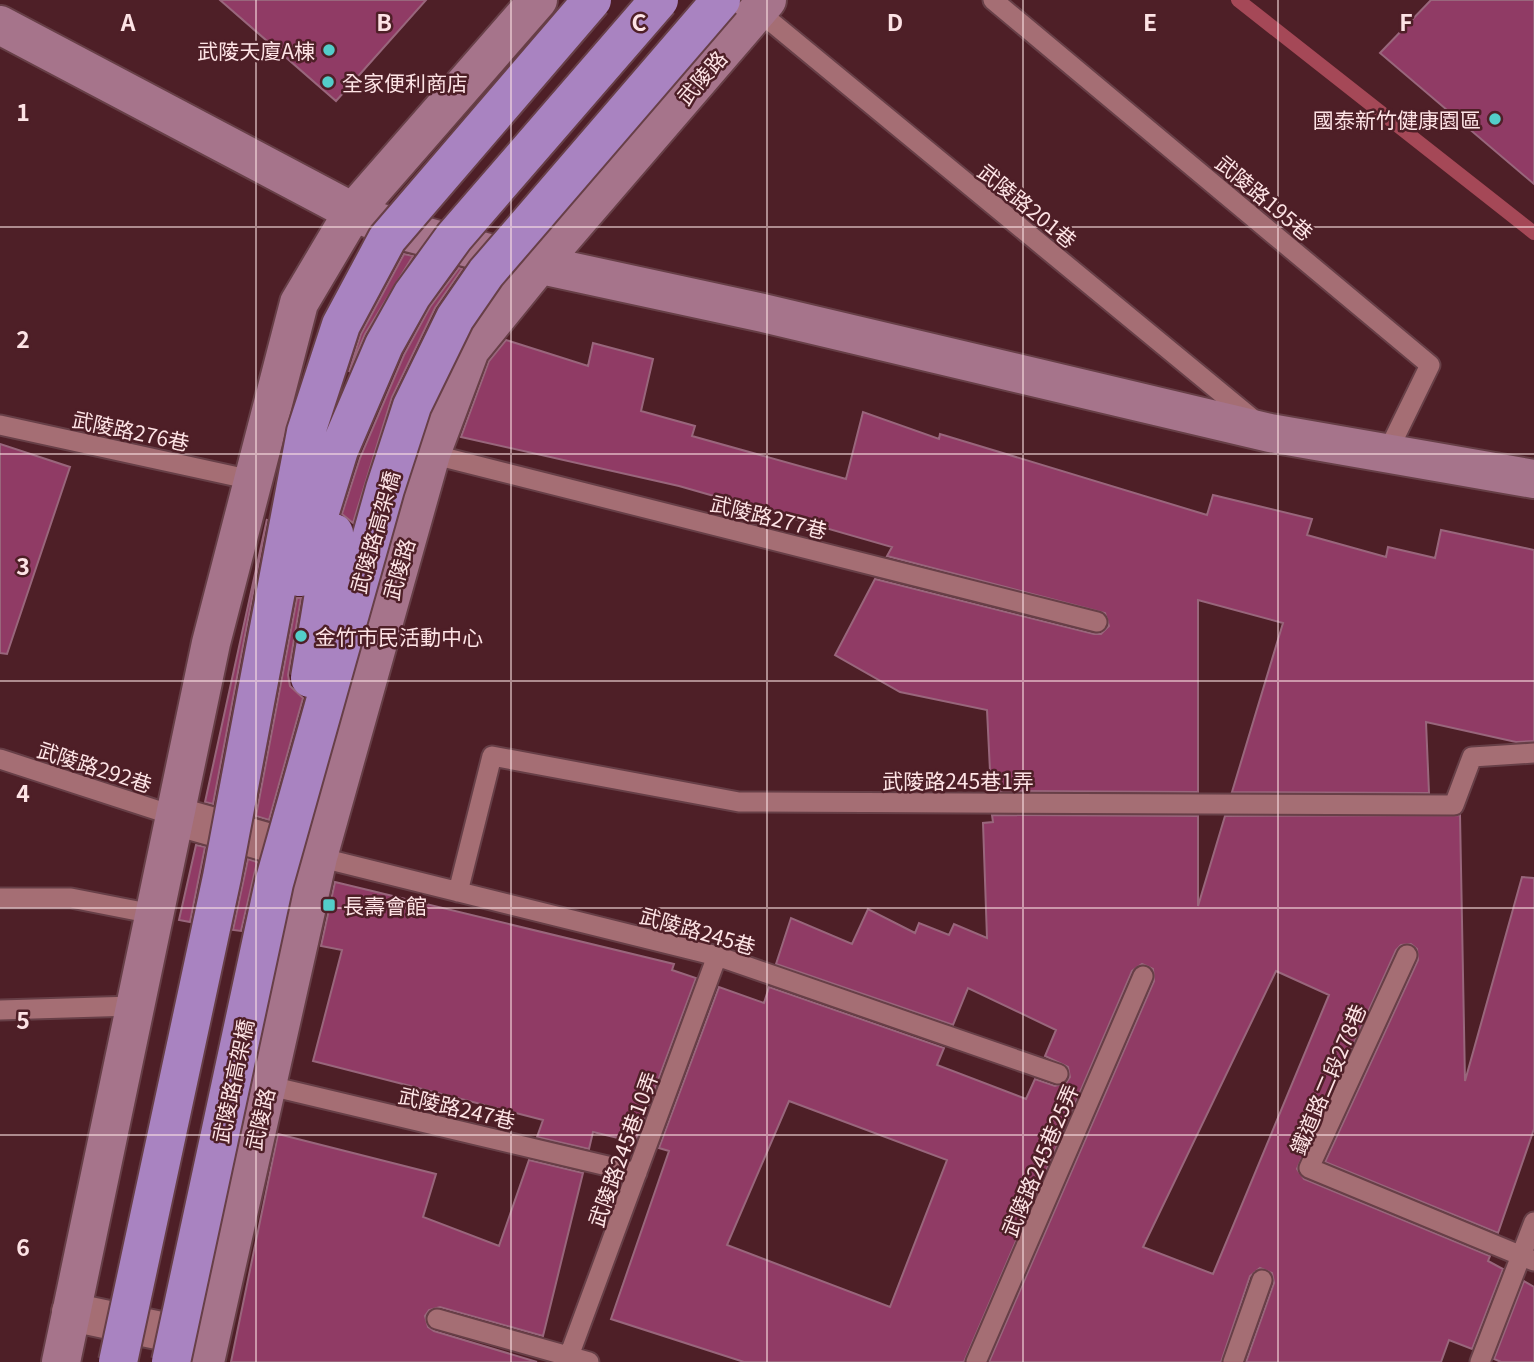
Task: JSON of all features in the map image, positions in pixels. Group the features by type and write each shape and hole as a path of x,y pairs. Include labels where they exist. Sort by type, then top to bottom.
{"highway":[{"path":"118,1362 222,877 306,432 341,325 387,239 593,0"},
{"path":"222,877 284,627 339,450 384,345 412,295 454,237 659,0"},
{"name":"武陵路高架橋","path":"171,1362 274,883 412,406 456,318 486,273 721,0"},
{"path":"274,883 335,525 384,345"}],"street":[{"path":"61,1362 211,643 251,480 299,303 353,212 538,0"},
{"name":"武陵路","path":"207,1352 318,857 431,454 470,350 540,264 763,6"},
{"path":"0,25 353,212 396,229 1270,433 1534,479"},
{"path":"175,816 318,857"},
{"path":"71,1312 207,1352"}],"lane":[{"name":"武陵路195巷","path":"993,0 1430,365 1385,455"},
{"name":"武陵路201巷","path":"763,6 1270,433"},
{"name":"武陵路276巷","path":"0,425 251,480"},
{"name":"武陵路277巷","path":"431,454 1097,622"},
{"name":"武陵路245巷1弄","path":"458,892 492,756 739,802 1454,805 1472,757 1534,753"},
{"name":"武陵路292巷","path":"0,760 175,816"},
{"name":"武陵路245巷","path":"318,857 717,956 1058,1074"},
{"path":"0,898 71,898 153,914"},
{"name":"鐵道路二段278巷","path":"1407,955 1309,1168 1528,1258"},
{"name":"武陵路245巷10弄","path":"569,1356 717,956"},
{"name":"武陵路245巷25弄","path":"976,1362 1143,976"},
{"path":"0,1010 134,1006"},
{"name":"武陵路247巷","path":"266,1085 637,1174"},
{"path":"1480,1362 1528,1258 1534,1222"},
{"path":"1233,1362 1262,1280"},
{"path":"437,1319 589,1362"}],"building":[{"name":"武陵天廈A棟","path":"220,0 426,0 336,101"},
{"name":"國泰新竹健康園區","path":"1431,0 1534,0 1534,184 1380,53"},
{"path":"404,254 413,256 365,334 349,372 361,334"},
{"path":"459,268 462,269 435,308 392,397 353,523 342,514 360,458 404,355 430,307"},
{"path":"506,340 588,366 593,343 653,359 641,411 695,426 692,436 846,479 863,412 939,439 940,434 1207,515 1213,495 1312,519 1307,535 1386,557 1388,547 1435,558 1441,530 1534,550 1534,741 1516,742 1426,722 1429,793 1232,792 1283,623 1198,600 1198,792 991,791 987,710 900,692 835,655 875,579 1094,634 1101,634 1109,626 1105,613 887,556 892,547 679,486 461,437 489,361"},
{"path":"0,444 70,467 7,654 0,653"},
{"path":"267,519 213,804 205,802"},
{"path":"297,598 301,598 288,675 290,686 303,698 269,820 256,816"},
{"path":"992,815 1198,816 1198,906 1225,816 1460,815 1465,1081 1522,877 1534,878 1534,1129 1498,1233 1325,1162 1418,960 1417,949 1411,944 1401,945 1396,950 1297,1169 1304,1179 1490,1256 1488,1261 1503,1269 1472,1349 1449,1340 1441,1362 1246,1362 1274,1283 1272,1273 1260,1268 1250,1276 1221,1362 989,1362 1154,981 1153,969 1142,964 1132,971 964,1362 744,1362 611,1319 669,1151 659,1148 719,987 764,1003 769,987 944,1048 937,1065 1026,1099 1035,1079 1055,1086 1066,1083 1070,1077 1068,1067 1045,1056 1056,1030 968,988 953,1025 776,964 791,918 852,944 868,909 915,933 919,923 949,935 954,924 987,938 983,823 993,822","holes":["1276,971 1329,995 1213,1274 1143,1247","789,1101 947,1160 890,1307 727,1245"]},
{"path":"196,845 205,847 190,922 179,920"},
{"path":"248,859 257,862 241,931 233,930"},
{"path":"335,882 674,964 672,970 696,978 635,1142 593,1132 589,1149 537,1137 543,1120 313,1061 342,950 321,946"},
{"path":"278,1134 436,1174 423,1217 499,1246 529,1160 583,1173 543,1336 440,1307 429,1310 425,1316 428,1327 434,1331 537,1362 231,1362"},
{"path":"1524,1281 1534,1287 1534,1362 1501,1362 1494,1359"}],"waterway":[{"path":"1238,0 1534,233"}],"place":[{"name":"武陵天廈A棟","path":"329,50"},
{"name":"全家便利商店","path":"328,82"},
{"name":"國泰新竹健康園區","path":"1495,119"},
{"name":"金竹市民活動中心","path":"301,636"},
{"name":"長壽會館","path":"329,905"}]}
